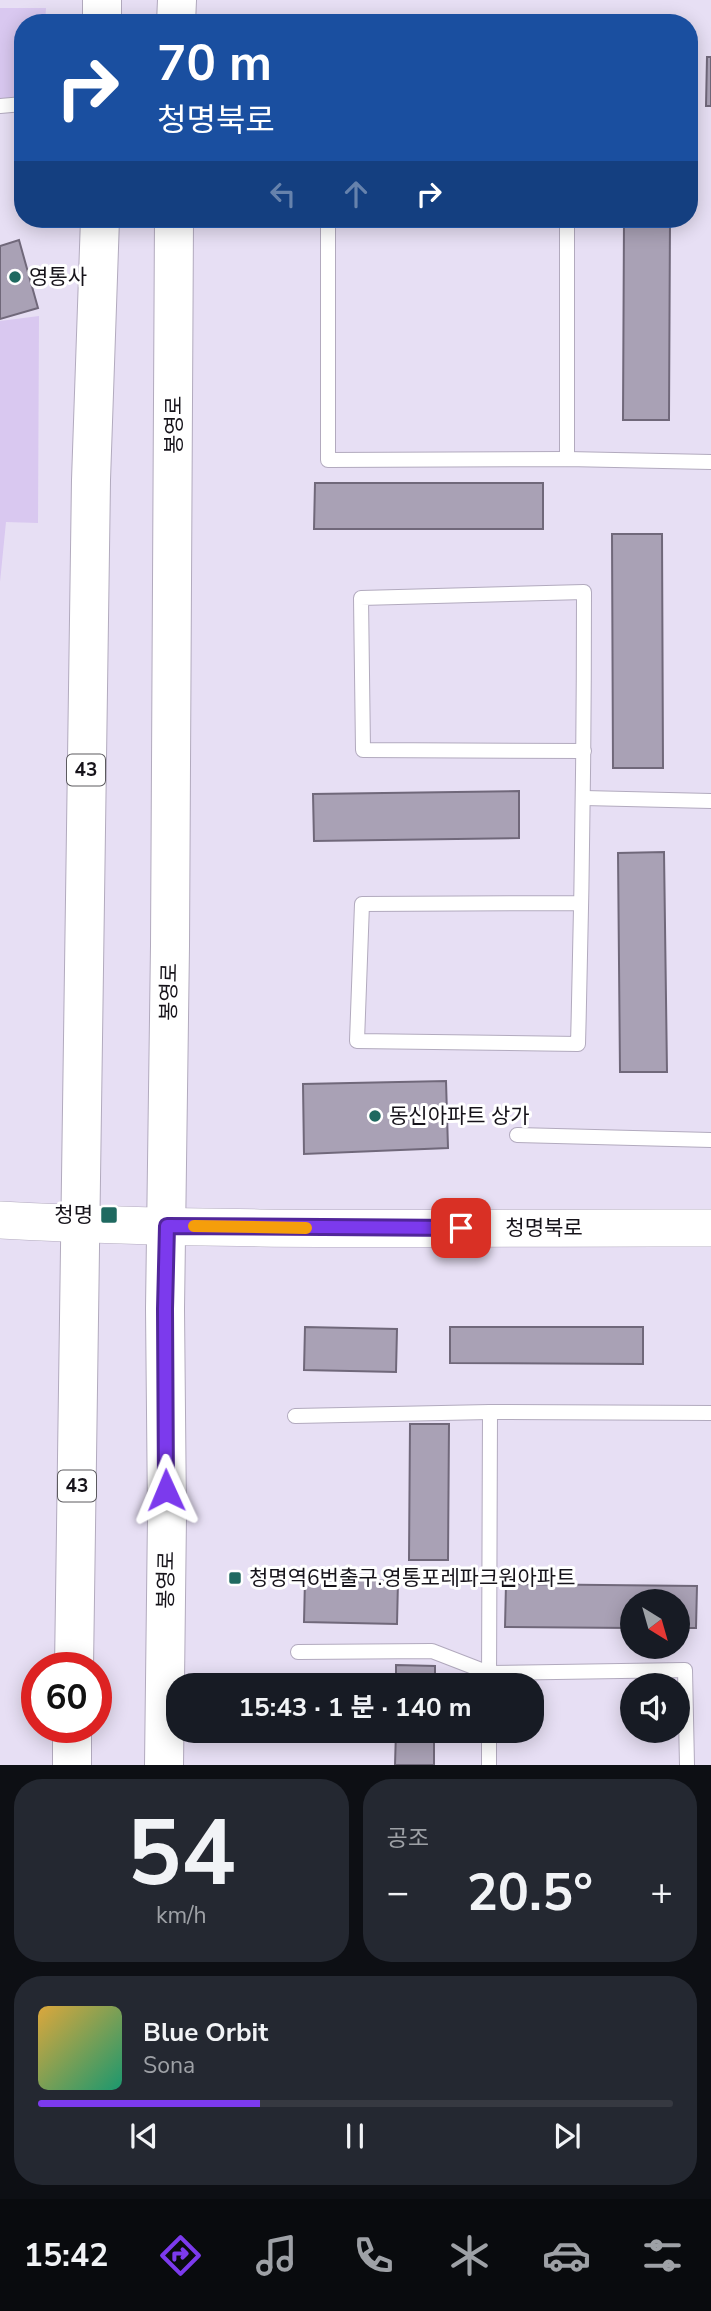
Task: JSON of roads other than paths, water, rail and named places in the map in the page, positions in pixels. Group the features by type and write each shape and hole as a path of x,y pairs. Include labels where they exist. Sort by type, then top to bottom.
{"main road":[{"name":"43","path":"74,1652 91,480 100,228"},
{"name":"봉영로","path":"164,1765 174,228"},
{"path":"72,1743 72,1765"}],"street":[{"name":"청명북로","path":"0,1220 167,1226 711,1228"}],"lane":[{"path":"328,228 328,460 567,459 711,462"},
{"path":"567,228 567,459"},
{"path":"581,903 362,904 357,1041 578,1044 584,798 584,751 584,592 361,598 363,750 584,751"},
{"path":"584,798 711,801"},
{"path":"517,1135 711,1140"},
{"path":"295,1416 490,1412 711,1413"},
{"path":"489,1673 490,1412"},
{"path":"299,1651 432,1651 477,1673"},
{"path":"544,1676 685,1670 687,1765"},
{"path":"489,1743 489,1765"}],"place":[{"name":"영통사","path":"15,277"},
{"name":"동신아파트 상가","path":"375,1116"},
{"name":"청명","path":"109,1215"},
{"name":"청명역6번출구.영통포레파크원아파트","path":"235,1578"}]}
